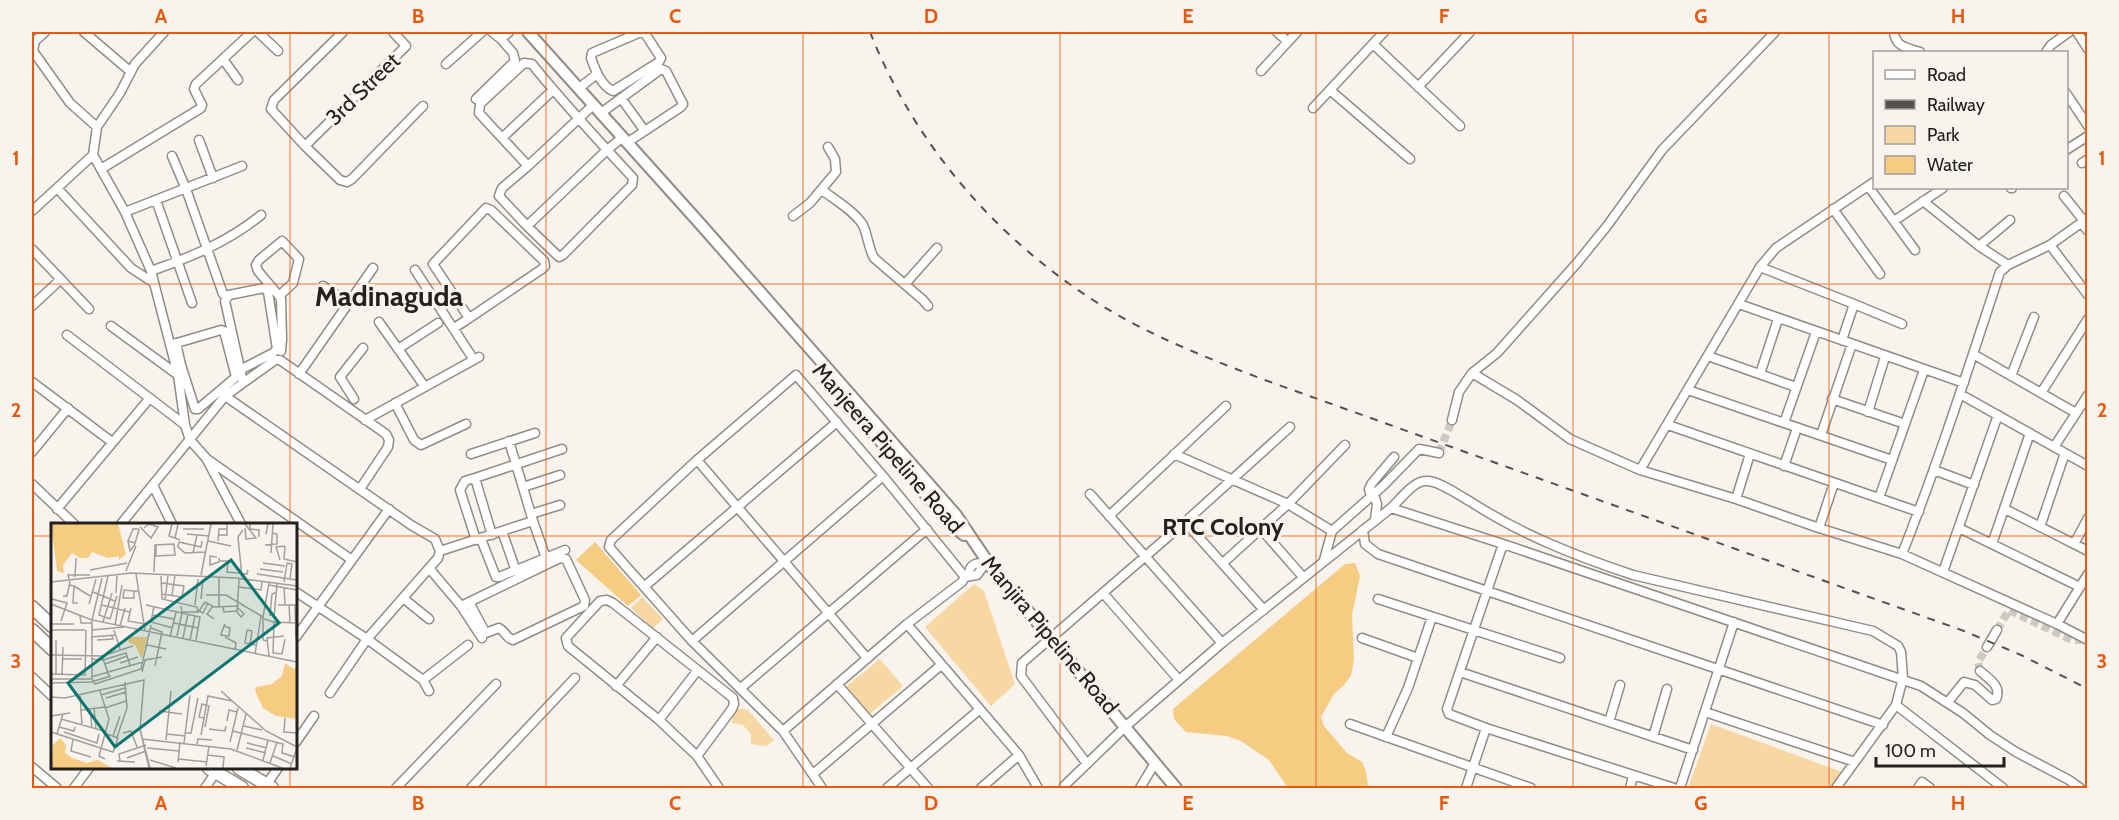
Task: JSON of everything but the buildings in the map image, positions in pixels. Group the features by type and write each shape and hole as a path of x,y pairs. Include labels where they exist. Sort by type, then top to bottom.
{"highway":[{"path":"32,608 51,621"},
{"path":"32,630 51,648"},
{"path":"241,769 269,787"},
{"path":"213,770 242,789"}],"main road":[{"name":"Manjeera Pipeline Road","path":"519,32 589,109 623,141"},
{"name":"Manjeera Pipeline Road","path":"528,32 601,113 949,522 974,544"},
{"name":"Manjira Pipeline Road","path":"974,544 985,562 1126,726 1176,789"}],"street":[{"path":"45,32 33,39 33,51 70,103 97,127"},
{"path":"84,32 131,72"},
{"path":"164,32 143,54 97,127 93,155 125,212 151,271 173,344 185,425 190,440 206,458 352,560"},
{"path":"101,169 201,108 202,105 194,89 196,84 252,32"},
{"path":"258,32 278,51"},
{"path":"343,32 274,100 272,105 275,115 340,180 348,182 423,106"},
{"name":"3rd Street","path":"305,146 406,46 393,32"},
{"path":"446,64 482,32"},
{"path":"476,99 515,61 513,53 492,32"},
{"path":"501,39 509,32"},
{"path":"642,32 661,58 659,62 613,91 609,90 597,74 591,58 592,53 642,32"},
{"path":"1277,32 1287,41"},
{"path":"1261,71 1297,32"},
{"path":"1313,108 1384,32"},
{"path":"1418,87 1470,32"},
{"path":"1452,420 1459,392 1472,373 1497,353 1577,263 1662,150 1775,32"},
{"path":"1894,32 1894,38 1900,46 1917,51"},
{"path":"2047,51 2069,32"},
{"path":"2077,32 2088,48"},
{"path":"1373,44 1460,126"},
{"path":"223,59 238,80"},
{"path":"528,166 479,113 480,104 524,63 532,64 553,90 579,119 607,150 633,178 632,186 559,257 499,196 502,188 528,166 579,119 589,109"},
{"path":"527,226 607,150 644,130 683,104 666,71 661,69 601,113"},
{"path":"579,88 597,74"},
{"path":"502,138 553,90"},
{"path":"1330,90 1410,159"},
{"path":"621,98 644,130"},
{"path":"2068,99 2088,126"},
{"path":"2068,149 2088,136"},
{"path":"199,140 213,178"},
{"path":"793,216 822,190 836,172 835,159 828,147"},
{"path":"32,211 93,155"},
{"path":"172,156 223,294"},
{"path":"125,212 242,166"},
{"path":"1640,470 1760,267 1776,248 1871,184"},
{"path":"57,188 131,268 154,283"},
{"path":"1874,189 1915,250"},
{"path":"1894,221 1941,189"},
{"path":"822,190 861,223 866,233 869,250 874,258 928,306"},
{"path":"2064,196 2084,220 2088,231"},
{"path":"156,200 192,303"},
{"path":"1923,201 1979,246 2008,265"},
{"path":"454,328 469,318 542,269 545,266 544,261 491,210 486,208 433,264 469,318"},
{"path":"1833,208 1880,274"},
{"path":"151,271 207,250 233,237 261,215"},
{"path":"1979,246 2010,220"},
{"path":"1902,554 1934,470 2000,272 2008,265 2050,245 2084,220"},
{"path":"279,296 293,283 299,259 282,242 256,265 258,271 279,296 282,339 279,360"},
{"path":"2050,245 2088,295"},
{"path":"905,285 937,248"},
{"path":"32,249 89,309"},
{"path":"1760,267 1902,324"},
{"path":"299,374 373,268"},
{"path":"365,420 477,359 415,270"},
{"path":"424,284 438,273"},
{"path":"32,306 60,280"},
{"path":"323,286 349,303"},
{"path":"240,370 277,349 268,292 264,288 229,295 226,298 240,370 243,382"},
{"path":"1739,304 1964,383"},
{"path":"1842,340 1854,304"},
{"path":"2011,376 2034,317"},
{"path":"1760,374 1778,319"},
{"path":"2041,393 2088,320"},
{"path":"379,322 425,387"},
{"path":"398,349 438,323"},
{"path":"111,326 178,369 195,409 198,409 236,377 224,331 173,344"},
{"path":"1784,423 1816,332"},
{"path":"67,335 185,425"},
{"path":"1821,435 1852,344"},
{"path":"339,402 352,396 340,375 363,348"},
{"path":"1973,354 2076,413"},
{"path":"1708,356 1796,387"},
{"path":"1868,412 1885,357"},
{"path":"123,523 225,396 272,360 279,360 383,431 389,440 388,447 360,489"},
{"path":"1879,498 1924,370"},
{"path":"1472,373 1517,400 1570,439 1640,470 1902,554 2088,640"},
{"path":"822,789 783,731 692,640 609,547 611,540 697,460 796,375 967,576"},
{"path":"32,382 112,442"},
{"path":"1688,390 1892,460"},
{"path":"1960,394 2088,466"},
{"path":"2054,447 2088,395"},
{"path":"225,396 435,539 440,552 438,558 367,639 330,693"},
{"path":"57,509 149,399"},
{"path":"1832,399 1905,424"},
{"path":"395,403 414,440 420,445 466,424"},
{"path":"1109,516 1226,406"},
{"path":"32,452 68,408"},
{"path":"1943,572 1998,415"},
{"path":"645,586 837,422"},
{"path":"1668,425 1919,512"},
{"path":"1087,764 1021,676 1022,663 1185,522 1290,427"},
{"path":"1784,466 1797,428"},
{"path":"471,454 535,433"},
{"path":"1992,544 2030,434"},
{"path":"509,441 546,558"},
{"path":"1222,563 1288,504 1345,445"},
{"path":"562,448 465,481 460,490 478,539 496,577 566,550"},
{"path":"1324,560 1332,531 1419,450 1439,453"},
{"path":"2040,527 2065,453"},
{"path":"1174,454 1288,504 1332,531"},
{"path":"1736,499 1750,454"},
{"path":"1375,520 1377,504 1369,489 1394,457"},
{"path":"206,458 240,523"},
{"path":"697,460 867,658"},
{"path":"1934,470 1974,485"},
{"path":"523,487 560,475"},
{"path":"692,640 883,476"},
{"path":"475,478 492,535"},
{"path":"1064,786 1126,726 1222,643 1391,508 1421,481 1429,480 1537,539 1611,568 1873,631 1898,646 1901,652 1902,678 1896,705 1836,789"},
{"path":"32,483 72,523"},
{"path":"1819,528 1834,483"},
{"path":"153,485 171,523"},
{"path":"1090,494 1222,643"},
{"path":"440,552 492,535 560,505"},
{"path":"1391,508 1902,678 1948,702 1999,741 2069,780 2080,789"},
{"path":"297,637 389,509"},
{"path":"2005,510 2088,551"},
{"path":"2074,544 2088,518"},
{"path":"1185,522 1264,610"},
{"path":"1959,528 2080,587"},
{"path":"741,688 927,529"},
{"path":"1261,529 1303,577"},
{"path":"1363,530 1365,544 1378,554 1883,725"},
{"path":"502,531 516,571"},
{"path":"1503,544 1447,709 1449,714 1674,789"},
{"path":"429,568 465,604 482,635 499,628 513,640 584,606 585,600 566,559 560,558 465,604"},
{"path":"783,731 907,624 967,576 977,575 985,562"},
{"path":"1608,579 1611,568"},
{"path":"2057,624 2088,574"},
{"path":"1632,587 1633,575"},
{"path":"297,593 367,639 423,680 429,691"},
{"path":"1103,593 1179,680"},
{"path":"403,598 429,619"},
{"path":"1378,599 1560,658"},
{"path":"697,756 734,704 733,698 607,600 600,602 566,638 568,646 658,720 697,756 719,789"},
{"path":"1386,737 1408,688 1432,617"},
{"path":"1680,789 1734,622"},
{"path":"907,624 1019,755 1038,789"},
{"path":"1987,647 1996,630"},
{"path":"616,686 657,637"},
{"path":"1362,638 1418,658"},
{"path":"423,680 468,645"},
{"path":"813,774 941,664"},
{"path":"658,720 697,671"},
{"path":"1948,702 1965,682 1975,685 1992,700 1996,699 1999,693 1997,686 1980,671"},
{"path":"1460,672 1693,750"},
{"path":"32,677 51,695"},
{"path":"471,789 575,678"},
{"path":"396,789 496,684"},
{"path":"837,684 928,789"},
{"path":"1609,722 1620,685"},
{"path":"1653,737 1667,689"},
{"path":"1896,705 2003,789"},
{"path":"887,789 979,710"},
{"path":"1705,712 1855,762"},
{"path":"297,741 314,716"},
{"path":"1350,724 1531,789"},
{"path":"1466,789 1486,728"},
{"path":"981,789 1019,755"},
{"path":"1140,789 1155,763"},
{"path":"32,767 57,789"},
{"path":"74,789 88,769"},
{"path":"269,787 278,769"},
{"path":"205,789 213,770"},
{"path":"1629,789 1634,776"},
{"path":"2063,789 2069,780"},
{"path":"1917,789 1922,782 1930,789"}],"green space":[{"path":"974,584 984,591 1015,684 991,706 925,627"},
{"path":"642,597 663,619 653,628 631,608"},
{"path":"880,659 903,686 866,717 843,689"},
{"path":"734,708 748,710 774,740 767,746 751,744 751,734 743,725 732,723"},
{"path":"1711,724 1842,772 1829,788 1688,788"}],"water":[{"path":"595,542 641,595 628,606 576,560"},
{"path":"1355,563 1360,576 1352,615 1354,660 1351,675 1334,694 1321,717 1324,726 1347,753 1362,762 1368,785 1365,788 1288,788 1269,760 1241,741 1227,736 1186,732 1174,719 1173,709 1345,564"}],"tunnel":[{"path":"1439,453 1452,420"},
{"path":"1997,630 2009,610 2072,640 2079,640 2082,637"},
{"path":"1980,671 1978,662 1987,647"}],"railway":[{"path":"870,32 891,78 915,121 944,162 976,200 1011,236 1049,268 1089,297 1132,323 1180,346 1262,379 1964,631 2021,655 2088,689"}],"district":[{"name":"Madinaguda","path":"389,296"},
{"name":"RTC Colony","path":"1223,526"}]}
